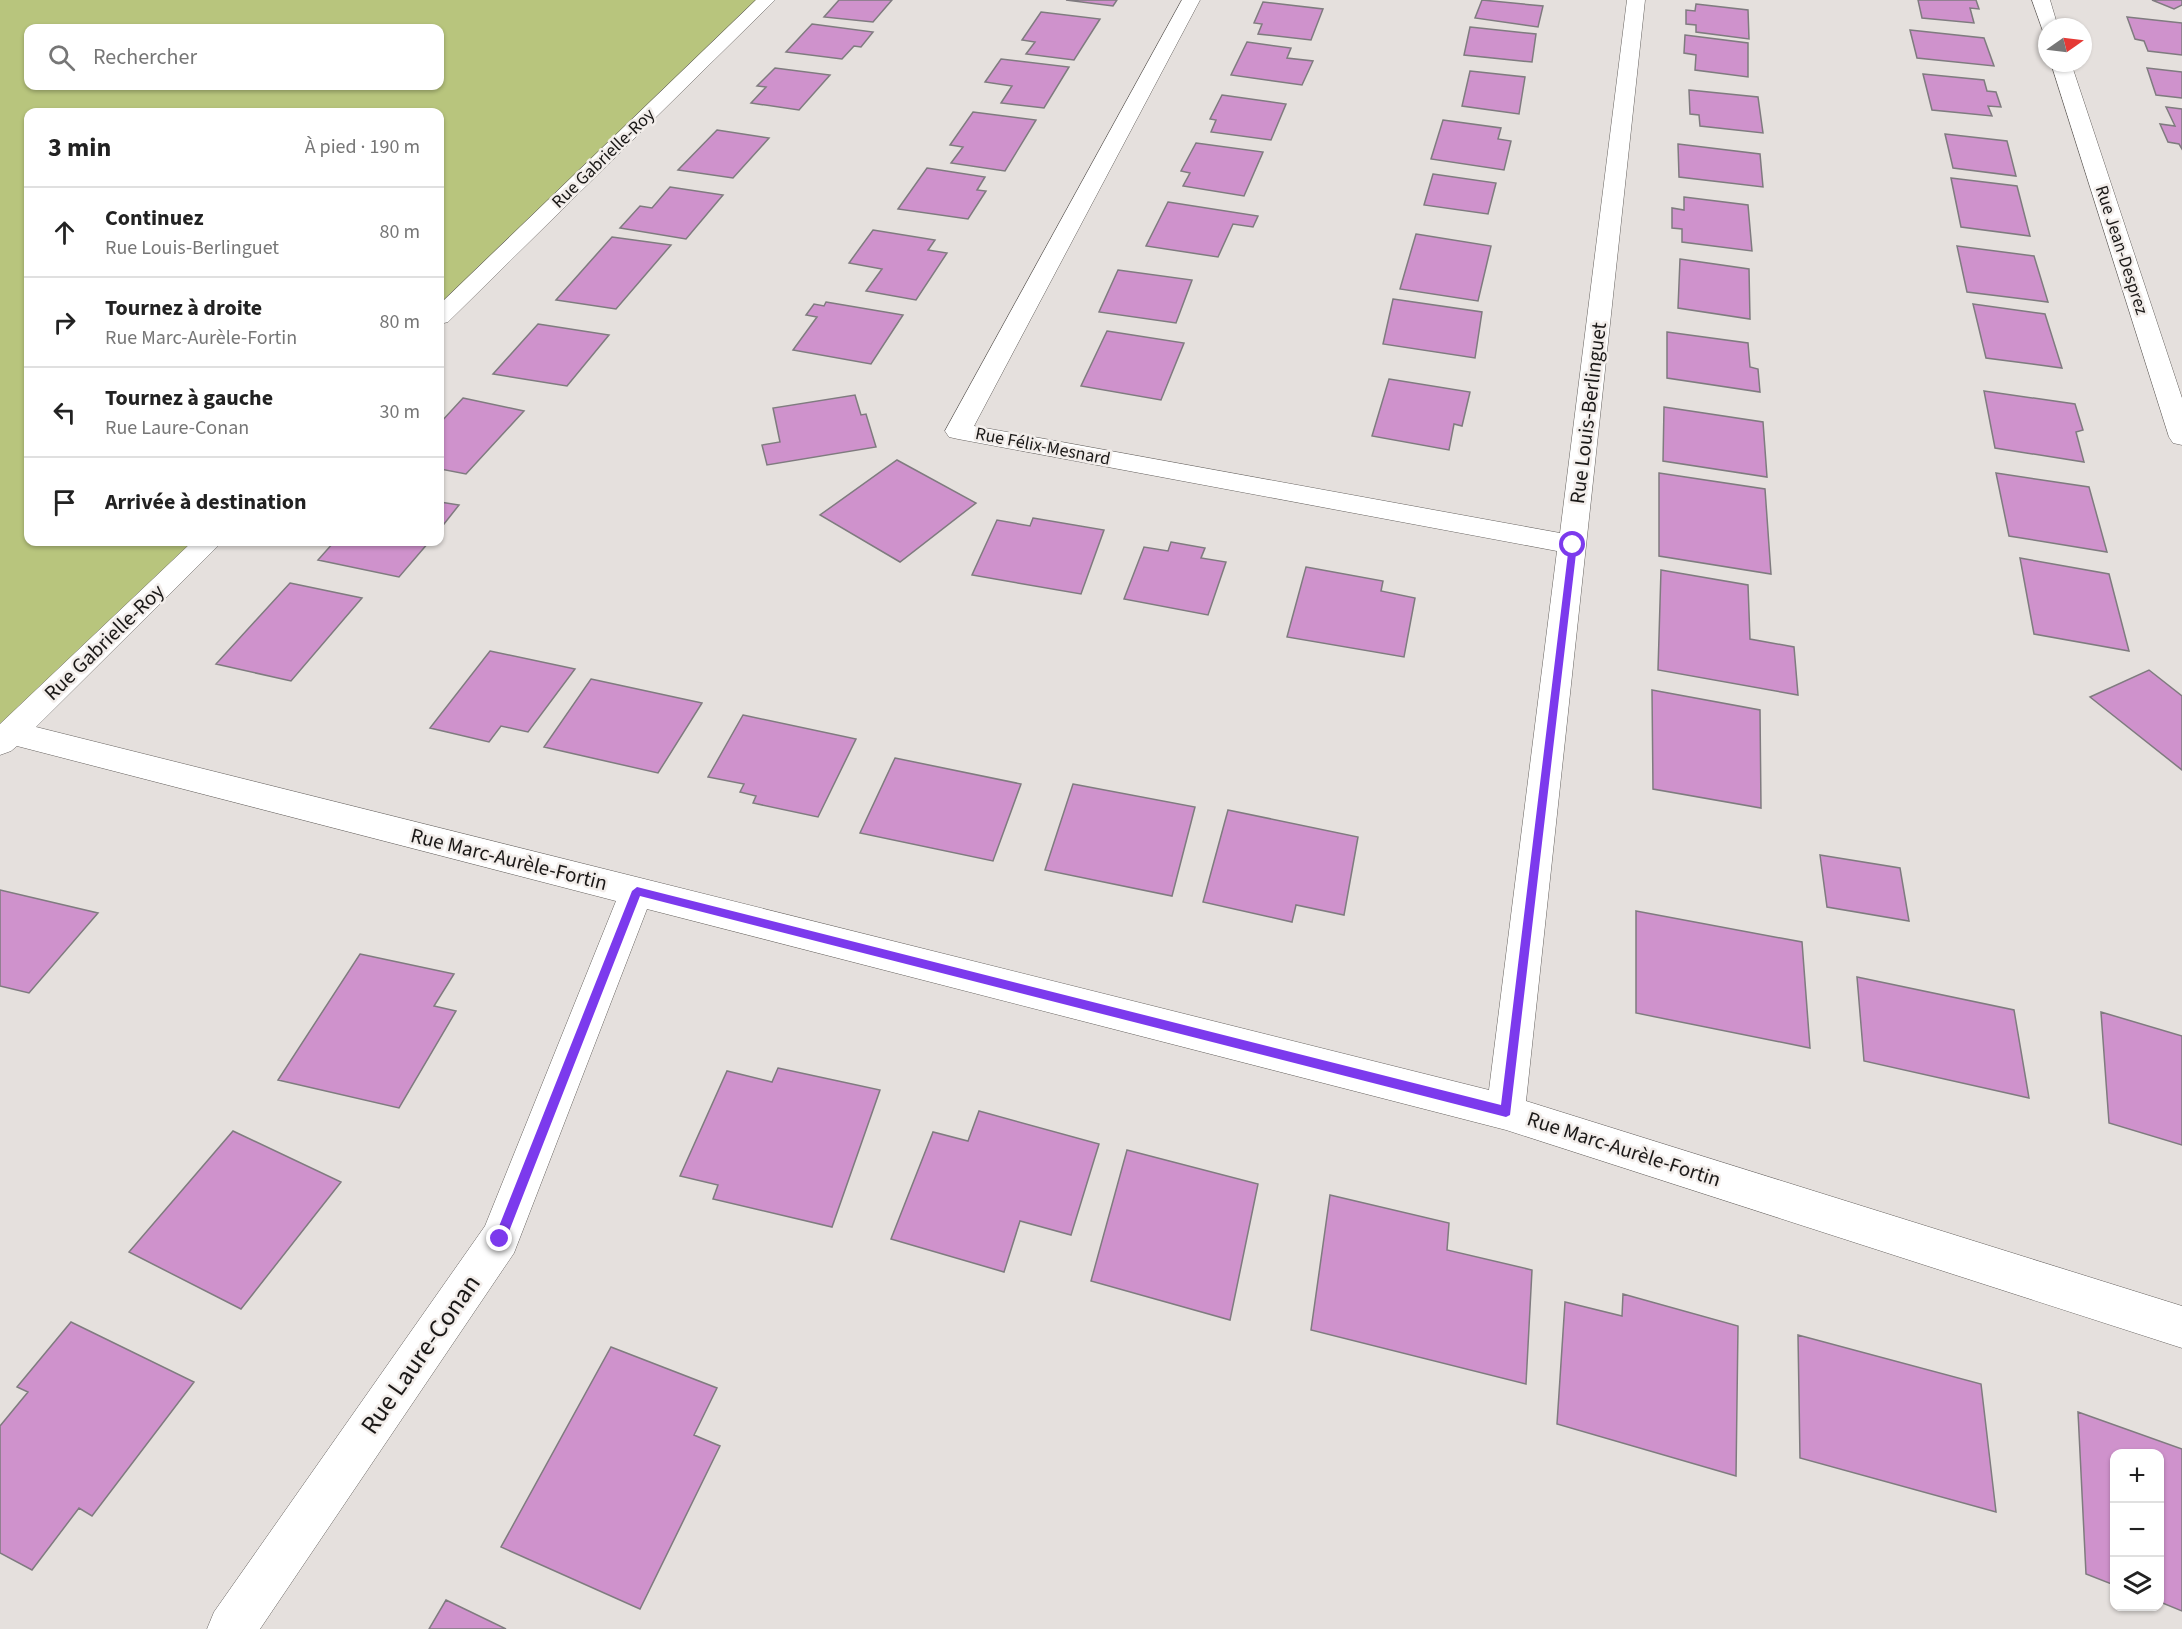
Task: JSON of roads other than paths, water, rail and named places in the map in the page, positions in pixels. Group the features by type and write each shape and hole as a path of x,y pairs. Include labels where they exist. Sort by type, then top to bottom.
{"street":[{"name":"Rue Gabrielle-Roy","path":"444,313 766,0"},
{"name":"Rue Félix-Mesnard","path":"1191,0 958,431 1573,545"},
{"name":"Rue Louis-Berlinguet","path":"1506,1112 1636,0"},
{"path":"2041,0 2046,18"},
{"name":"Rue Jean-Desprez","path":"2064,72 2182,437"},
{"name":"Rue Gabrielle-Roy","path":"5,738 204,546"},
{"name":"Rue Marc-Aurèle-Fortin","path":"5,738 637,891 1506,1112 2182,1327"},
{"name":"Rue Laure-Conan","path":"231,1629 500,1239 637,891"}]}
